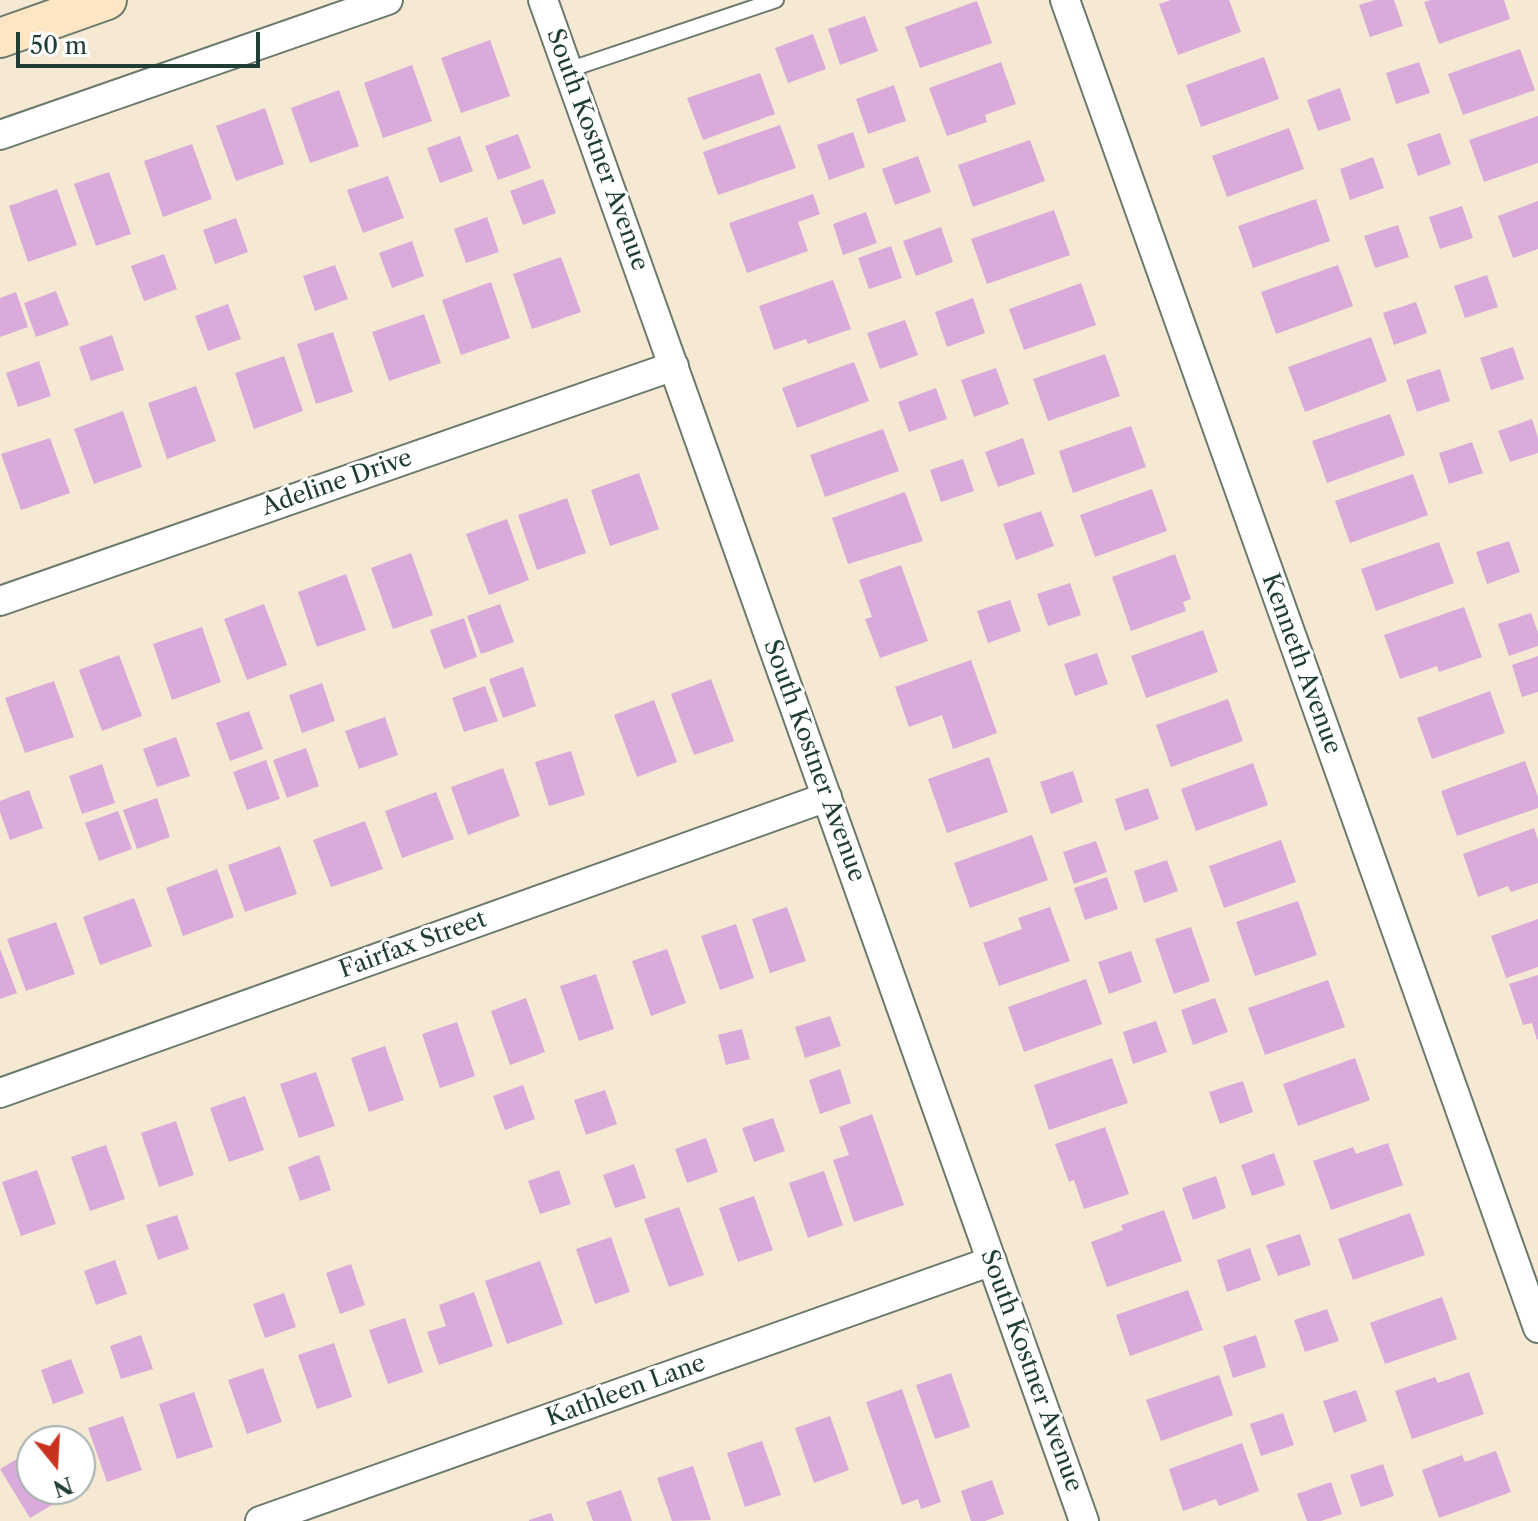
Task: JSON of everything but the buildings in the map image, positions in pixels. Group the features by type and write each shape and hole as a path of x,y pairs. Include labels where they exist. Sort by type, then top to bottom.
{"main road":[{"path":"0,38 107,0"}],"street":[{"path":"0,135 388,0"},
{"name":"South Kostner Avenue","path":"543,0 1084,1521"},
{"name":"Kenneth Avenue","path":"1065,0 1538,1328"},
{"name":"Adeline Drive","path":"0,601 674,366"},
{"name":"Fairfax Street","path":"0,1093 827,797"},
{"name":"Kathleen Lane","path":"260,1521 992,1261"}],"lane":[{"path":"568,70 776,0"}]}
